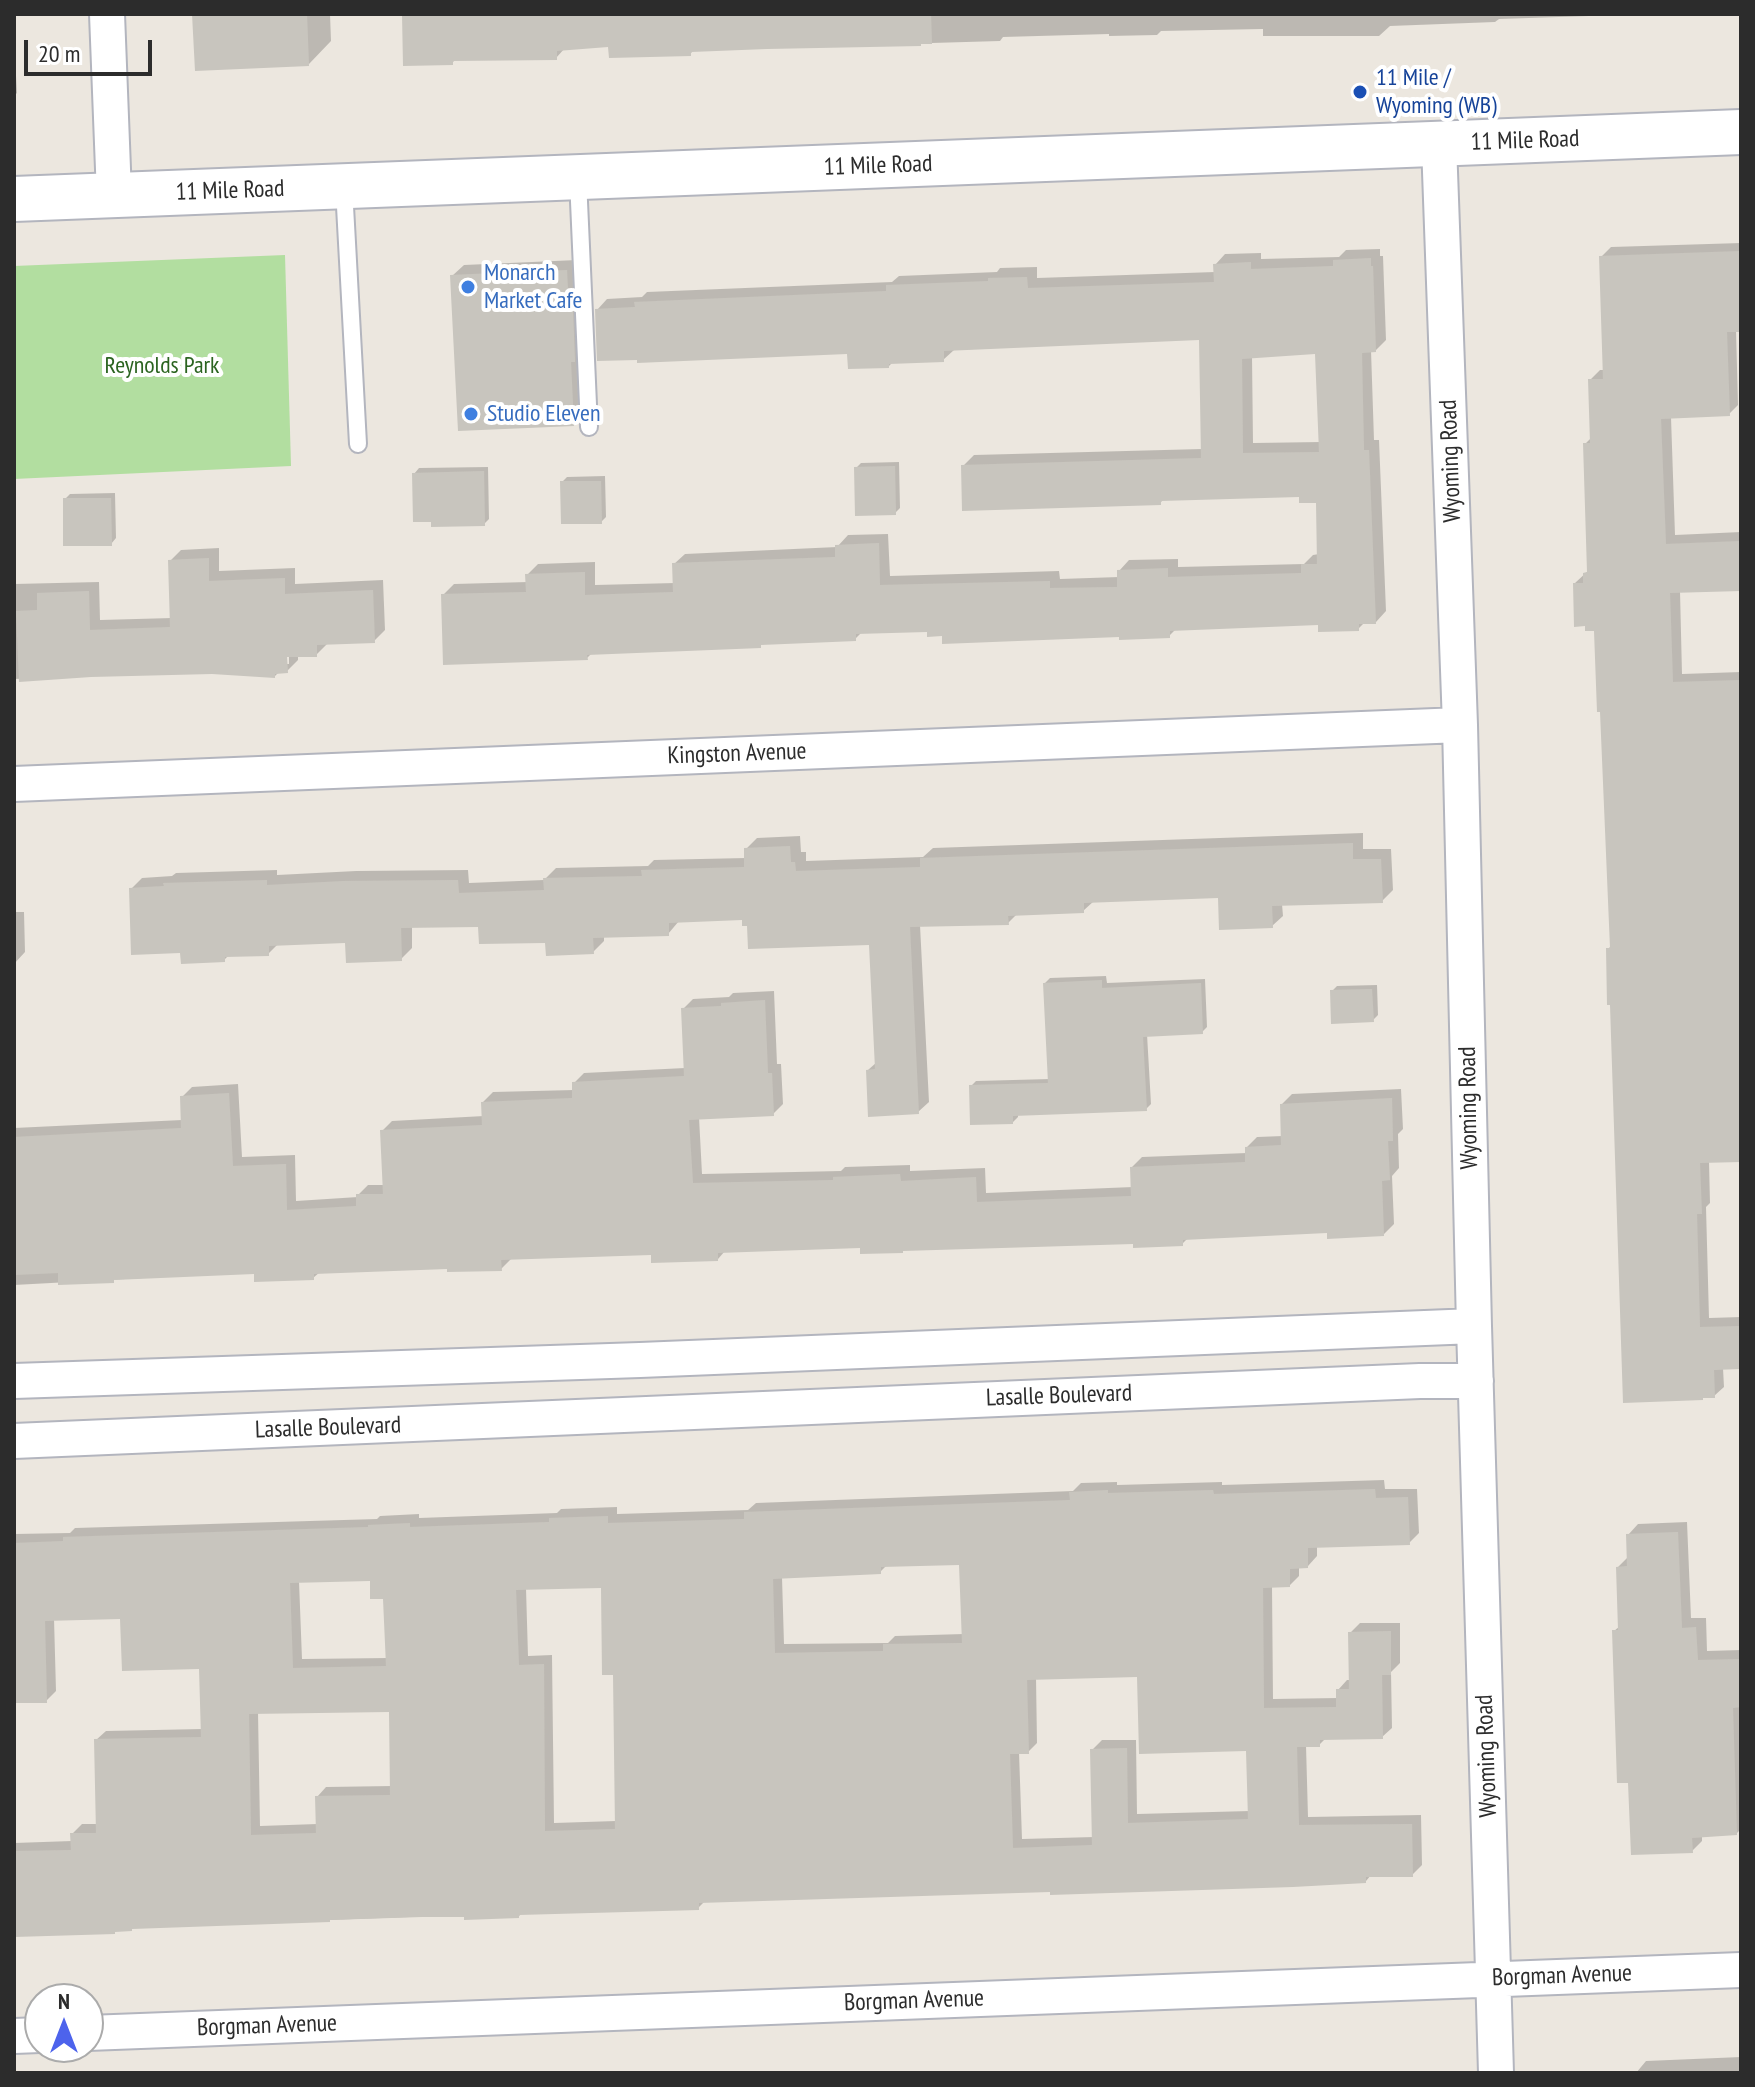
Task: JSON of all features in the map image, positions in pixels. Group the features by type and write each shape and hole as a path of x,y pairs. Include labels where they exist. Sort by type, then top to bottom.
{"main road":[{"name":"11 Mile Road","path":"14,199 1741,132"}],"street":[{"path":"107,14 114,195"},
{"name":"Wyoming Road","path":"1439,144 1460,725 1496,2073"},
{"name":"Kingston Avenue","path":"14,784 1460,725"},
{"path":"14,1381 640,1360 1474,1326"},
{"path":"640,1360 642,1414"},
{"name":"Lasalle Boulevard","path":"14,1441 1476,1381"},
{"name":"Borgman Avenue","path":"104,2032 1741,1970"}],"lane":[{"path":"578,178 589,427"},
{"path":"344,187 358,444"}],"green space":[{"name":"Reynolds Park","path":"285,255 291,466 14,479 14,266"}],"building":[{"path":"192,14 307,14 309,66 195,71"},
{"path":"402,14 931,14 932,44 691,52 691,56 609,58 608,47 557,51 557,60 453,61 453,65 403,66"},
{"path":"1741,251 1741,332 1727,332 1730,416 1661,419 1666,544 1741,541 1741,591 1670,593 1673,682 1741,680 1741,1162 1700,1163 1702,1214 1697,1214 1700,1327 1741,1326 1741,1369 1714,1370 1715,1398 1623,1403 1610,1005 1607,1005 1606,948 1610,948 1600,712 1597,712 1594,631 1585,631 1585,626 1574,627 1573,583 1583,583 1583,573 1587,572 1583,443 1590,443 1588,379 1603,379 1599,256"},
{"path":"1371,258 1373,266 1376,352 1362,353 1364,450 1369,450 1376,624 1359,624 1359,631 1318,632 1318,625 1170,631 1170,638 942,644 942,636 927,637 927,632 856,634 856,641 587,655 588,660 443,665 441,594 526,592 525,574 585,572 585,595 673,592 672,563 835,557 835,545 879,543 880,585 1050,581 1050,588 1117,587 1117,570 1168,568 1168,577 1301,573 1301,564 1317,564 1316,503 1299,503 1299,497 962,511 961,465 1201,458 1199,340 944,351 944,362 889,364 889,368 848,369 847,354 637,363 637,360 597,361 595,309 635,307 634,302 886,291 886,285 988,281 988,278 1027,277 1028,288 1214,282 1213,264 1251,262 1251,269 1333,266 1333,260","holes":["1315,354 1319,452 1243,453 1242,359"]},
{"path":"567,270 569,310 573,310 575,362 571,362 574,426 458,431 450,275"},
{"path":"895,466 896,515 855,516 854,467"},
{"path":"484,471 485,526 431,527 431,522 413,522 412,473"},
{"path":"560,481 601,481 602,524 561,524"},
{"path":"63,498 111,498 112,546 63,546"},
{"path":"209,558 209,581 285,578 285,594 373,590 375,643 317,645 317,657 287,657 288,673 275,674 275,678 212,674 19,682 16,611 37,610 37,593 89,591 90,630 170,627 168,560"},
{"path":"1353,843 1353,859 1381,859 1383,903 1272,906 1273,928 1219,930 1218,898 1084,903 1084,913 1008,916 1009,925 910,927 919,1114 868,1117 866,1070 875,1069 869,945 748,949 747,926 742,926 742,920 669,923 669,936 593,938 594,954 546,956 545,943 479,944 478,927 401,928 402,961 346,963 345,943 269,946 269,956 225,957 225,962 181,964 180,953 131,955 129,888 164,886 163,883 267,880 267,885 458,880 459,893 544,890 543,878 642,876 641,870 744,867 744,848 790,846 791,862 795,862 796,871 920,867 920,858"},
{"path":"1102,980 1102,988 1201,983 1203,1034 1143,1037 1147,1111 1013,1116 1013,1124 970,1125 969,1085 1048,1083 1043,983"},
{"path":"1372,989 1374,1022 1331,1024 1330,990"},
{"path":"765,1000 768,1073 772,1073 774,1116 689,1120 693,1183 833,1180 833,1177 900,1174 901,1181 976,1177 977,1202 1131,1196 1130,1167 1245,1162 1245,1147 1281,1145 1280,1104 1392,1098 1393,1141 1388,1141 1390,1180 1382,1181 1384,1236 1327,1239 1327,1233 1183,1240 1183,1246 1133,1248 1133,1244 860,1254 860,1248 718,1253 718,1261 651,1263 651,1255 501,1260 502,1271 447,1272 447,1269 314,1274 314,1280 254,1282 254,1274 58,1285 58,1273 14,1275 14,1137 181,1128 180,1096 229,1093 233,1166 286,1164 287,1210 356,1206 356,1194 383,1194 380,1130 482,1125 481,1102 572,1098 572,1082 684,1076 681,1008"},
{"path":"1375,1489 1376,1498 1408,1497 1410,1545 1308,1548 1308,1568 1290,1569 1290,1587 1263,1588 1264,1708 1336,1707 1336,1689 1349,1689 1348,1632 1391,1631 1391,1675 1382,1675 1383,1739 1320,1740 1320,1747 1297,1747 1299,1825 1412,1824 1413,1877 1366,1877 1366,1883 1293,1887 699,1903 699,1910 519,1915 519,1918 464,1920 464,1917 422,1917 330,1920 132,1929 115,1934 14,1937 14,1851 71,1850 70,1833 96,1833 94,1739 201,1737 199,1669 122,1671 120,1619 45,1621 47,1703 14,1703 14,1543 63,1541 63,1537 410,1523 410,1527 549,1522 549,1518 608,1516 608,1523 744,1519 744,1512 1070,1500 1069,1492 1108,1490 1108,1493 1213,1490 1214,1494","holes":["959,1565 962,1643 883,1644 883,1651 775,1653 773,1579 881,1574 881,1567","370,1581 370,1599 383,1599 386,1666 293,1668 290,1583","601,1588 602,1675 613,1675 615,1829 545,1831 544,1664 519,1665 516,1590","1137,1677 1139,1754 1246,1751 1248,1819 1128,1823 1127,1748 1090,1749 1092,1845 1013,1848 1010,1754 1029,1754 1027,1680","389,1712 390,1795 315,1796 316,1833 251,1835 249,1714"]},
{"path":"1678,1532 1682,1628 1696,1627 1698,1660 1741,1659 1741,1707 1733,1708 1737,1835 1692,1838 1693,1853 1631,1855 1628,1783 1617,1783 1612,1630 1618,1630 1616,1567 1627,1566 1626,1534"}],"place":[{"name":"11 Mile / Wyoming (WB)","path":"1360,92"},
{"name":"Monarch Market Cafe","path":"468,287"},
{"name":"Studio Eleven","path":"471,414"}]}
